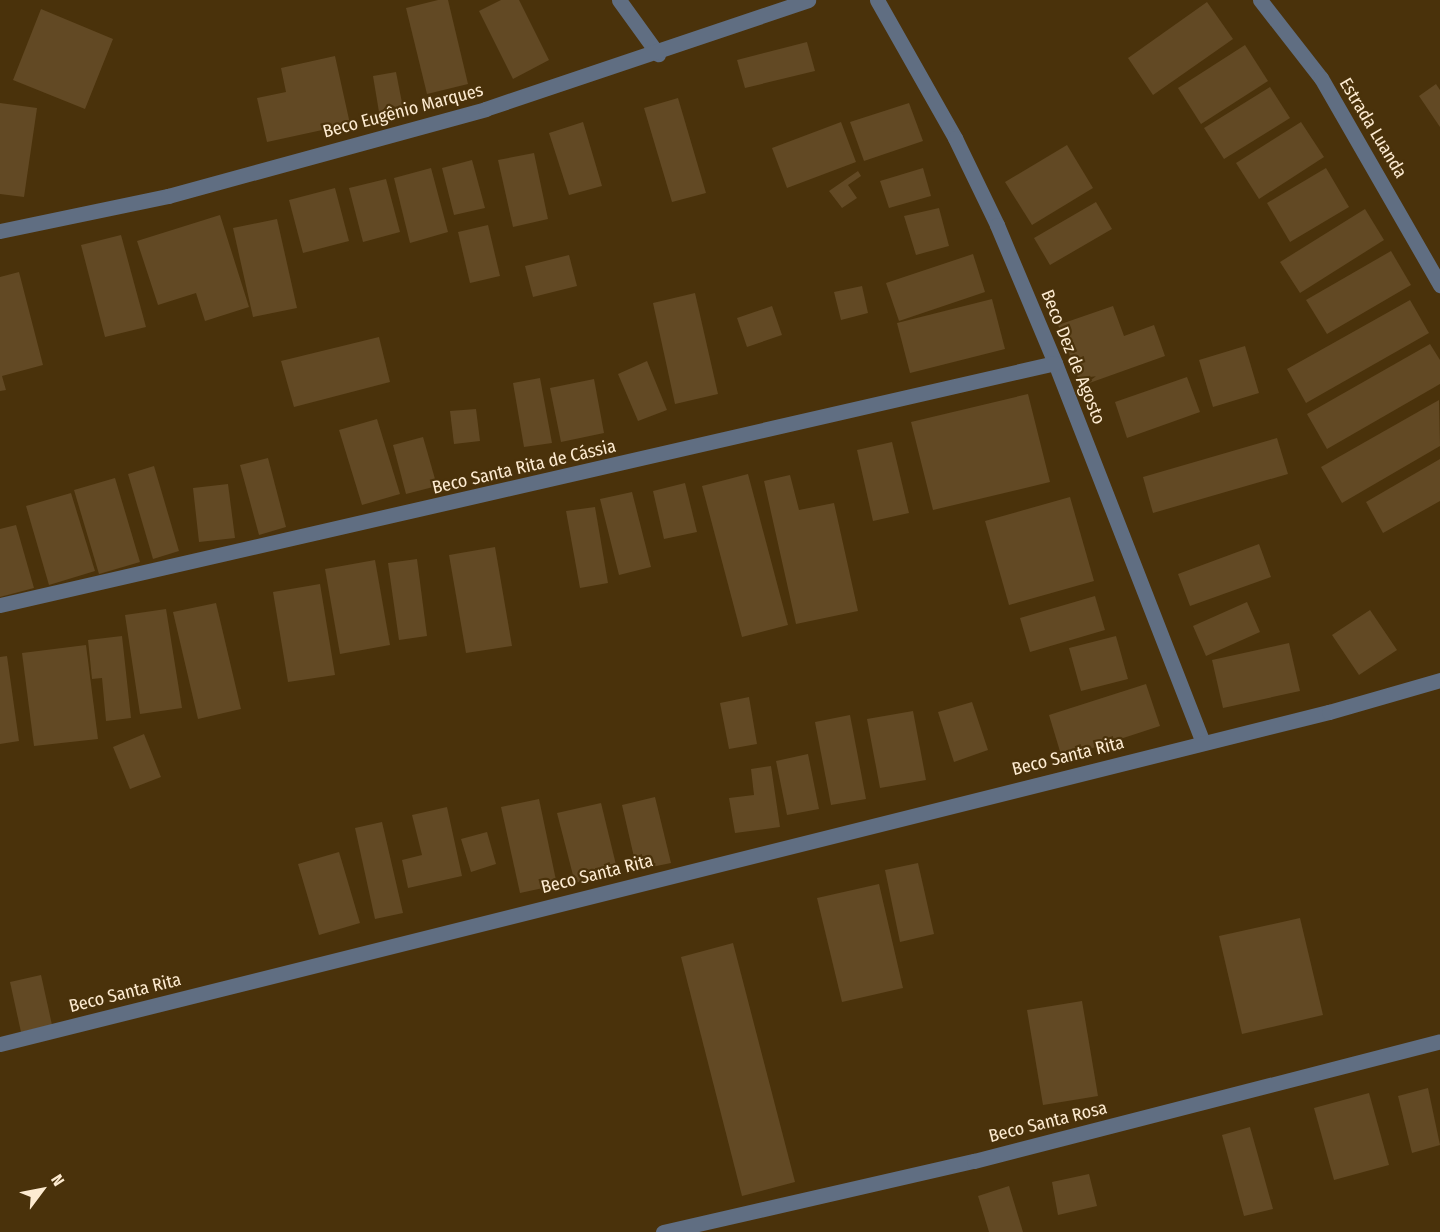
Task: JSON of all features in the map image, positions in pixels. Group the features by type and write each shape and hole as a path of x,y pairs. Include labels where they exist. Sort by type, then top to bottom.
{"street":[{"path":"619,0 658,54"},
{"name":"Beco Eugênio Marques","path":"0,231 179,193 485,109 658,54 808,0"},
{"name":"Beco Dez de Agosto","path":"877,0 955,138 1055,363 1203,742"},
{"name":"Estrada Luanda","path":"1260,0 1321,78 1440,285"},
{"name":"Beco Santa Rita de Cássia","path":"0,605 1055,363"},
{"name":"Beco Santa Rita","path":"0,1044 1203,742 1440,680"},
{"name":"Beco Santa Rosa","path":"663,1232 974,1161 1440,1041"}],"building":[{"path":"438,0 448,0 468,84 427,94 406,8"},
{"path":"501,0 519,0 549,60 513,79 479,11"},
{"path":"1207,2 1233,39 1153,95 1128,58"},
{"path":"41,9 113,39 85,109 13,80"},
{"path":"807,42 815,71 745,88 737,60"},
{"path":"1245,45 1268,81 1201,124 1178,88"},
{"path":"335,56 350,124 267,142 257,98 286,92 281,68"},
{"path":"396,72 403,108 379,112 373,76"},
{"path":"1436,84 1440,90 1440,127 1419,96"},
{"path":"1270,87 1290,118 1224,159 1204,128"},
{"path":"678,98 706,193 672,202 644,108"},
{"path":"0,103 37,108 24,197 0,194"},
{"path":"909,103 923,141 864,161 850,122"},
{"path":"583,122 602,186 569,195 549,133"},
{"path":"841,122 856,162 787,188 772,148"},
{"path":"1301,122 1324,157 1259,199 1236,163"},
{"path":"1067,145 1093,188 1032,225 1005,182"},
{"path":"534,153 548,219 513,227 498,160"},
{"path":"472,160 485,208 454,215 442,168"},
{"path":"431,168 448,232 410,243 394,178"},
{"path":"923,168 931,196 889,208 880,181"},
{"path":"1326,168 1349,207 1290,242 1267,203"},
{"path":"858,171 861,176 848,185 857,198 842,208 829,191"},
{"path":"386,179 400,232 363,242 349,188"},
{"path":"335,188 349,241 303,253 289,200"},
{"path":"1096,202 1112,229 1050,265 1034,238"},
{"path":"939,208 949,246 916,255 904,216"},
{"path":"1365,209 1384,240 1300,293 1280,262"},
{"path":"220,215 249,307 205,321 196,293 158,305 137,241"},
{"path":"277,219 297,308 253,317 233,228"},
{"path":"488,225 500,276 470,283 458,232"},
{"path":"121,235 146,327 105,337 81,245"},
{"path":"1391,251 1411,285 1327,334 1306,300"},
{"path":"973,254 985,292 899,321 886,283"},
{"path":"569,255 577,286 533,297 525,266"},
{"path":"19,272 43,365 2,376 6,390 0,391 0,277"},
{"path":"862,286 868,313 841,320 834,292"},
{"path":"695,293 718,394 675,404 653,303"},
{"path":"992,299 1005,349 910,373 897,323"},
{"path":"1410,300 1429,333 1306,403 1287,369"},
{"path":"772,306 782,335 747,347 737,318"},
{"path":"1113,306 1124,336 1154,325 1165,356 1081,386 1058,325"},
{"path":"379,337 390,382 294,407 281,361"},
{"path":"1430,344 1440,360 1440,384 1327,449 1307,414"},
{"path":"1245,346 1259,393 1213,407 1199,360"},
{"path":"647,361 667,410 638,421 618,374"},
{"path":"1187,377 1200,412 1127,438 1115,402"},
{"path":"540,378 552,443 524,447 513,383"},
{"path":"594,379 604,433 561,442 550,388"},
{"path":"1028,394 1050,482 933,510 911,422"},
{"path":"1439,400 1440,446 1342,503 1321,467"},
{"path":"476,409 480,441 454,444 450,411"},
{"path":"377,419 400,494 362,505 339,430"},
{"path":"423,437 437,486 406,494 393,445"},
{"path":"1277,438 1288,474 1153,513 1143,477"},
{"path":"892,442 909,513 873,521 857,450"},
{"path":"268,458 286,527 259,535 240,465"},
{"path":"1440,459 1440,501 1383,533 1366,502"},
{"path":"154,466 179,551 153,559 128,474"},
{"path":"748,474 788,625 742,637 702,486"},
{"path":"790,475 799,510 834,503 858,611 796,624 764,481"},
{"path":"115,478 140,562 99,574 74,490"},
{"path":"685,483 697,532 664,539 653,491"},
{"path":"228,484 235,538 199,542 193,488"},
{"path":"632,492 651,567 619,575 600,499"},
{"path":"71,493 95,571 49,585 26,506"},
{"path":"1070,497 1094,581 1009,605 985,521"},
{"path":"595,507 608,583 580,588 566,511"},
{"path":"16,525 34,588 0,597 0,529"},
{"path":"1259,544 1271,577 1190,606 1178,574"},
{"path":"495,547 512,646 466,653 449,555"},
{"path":"417,559 427,636 399,640 388,563"},
{"path":"375,560 390,645 340,654 325,569"},
{"path":"320,584 335,675 288,682 273,592"},
{"path":"1095,596 1105,630 1030,652 1020,618"},
{"path":"1247,602 1260,632 1206,656 1193,626"},
{"path":"216,603 241,709 198,719 173,612"},
{"path":"166,609 182,708 140,714 125,615"},
{"path":"1370,610 1397,650 1359,675 1332,635"},
{"path":"122,636 131,718 106,721 102,678 92,679 88,640"},
{"path":"1116,636 1128,679 1081,691 1069,648"},
{"path":"1289,643 1300,691 1223,708 1212,660"},
{"path":"86,645 98,739 34,746 22,653"},
{"path":"7,656 19,741 0,744 0,657"},
{"path":"1146,684 1160,726 1062,758 1049,715"},
{"path":"749,697 757,744 729,749 720,703"},
{"path":"972,702 988,750 954,762 938,712"},
{"path":"913,711 926,780 880,788 867,719"},
{"path":"850,715 866,799 831,805 815,722"},
{"path":"144,734 161,777 130,789 113,747"},
{"path":"808,754 819,809 787,815 776,761"},
{"path":"771,766 780,827 735,833 729,798 754,795 751,769"},
{"path":"655,797 671,863 637,870 622,805"},
{"path":"539,799 557,885 520,893 501,807"},
{"path":"601,803 618,873 575,883 557,813"},
{"path":"447,807 462,876 408,888 402,860 422,855 412,815"},
{"path":"382,822 403,913 375,919 355,828"},
{"path":"487,832 496,864 471,872 461,839"},
{"path":"339,852 360,923 319,935 298,864"},
{"path":"918,863 934,934 900,942 885,870"},
{"path":"879,884 903,988 842,1002 817,898"},
{"path":"1300,918 1323,1015 1242,1034 1219,936"},
{"path":"733,943 795,1182 742,1196 681,957"},
{"path":"41,975 52,1025 21,1032 10,982"},
{"path":"1082,1001 1098,1096 1043,1105 1027,1010"},
{"path":"1428,1088 1440,1145 1412,1153 1398,1096"},
{"path":"1369,1093 1389,1165 1334,1180 1314,1108"},
{"path":"1250,1127 1273,1209 1244,1216 1222,1135"},
{"path":"1089,1174 1097,1206 1058,1215 1052,1182"},
{"path":"1009,1186 1023,1232 989,1232 978,1196"}]}
